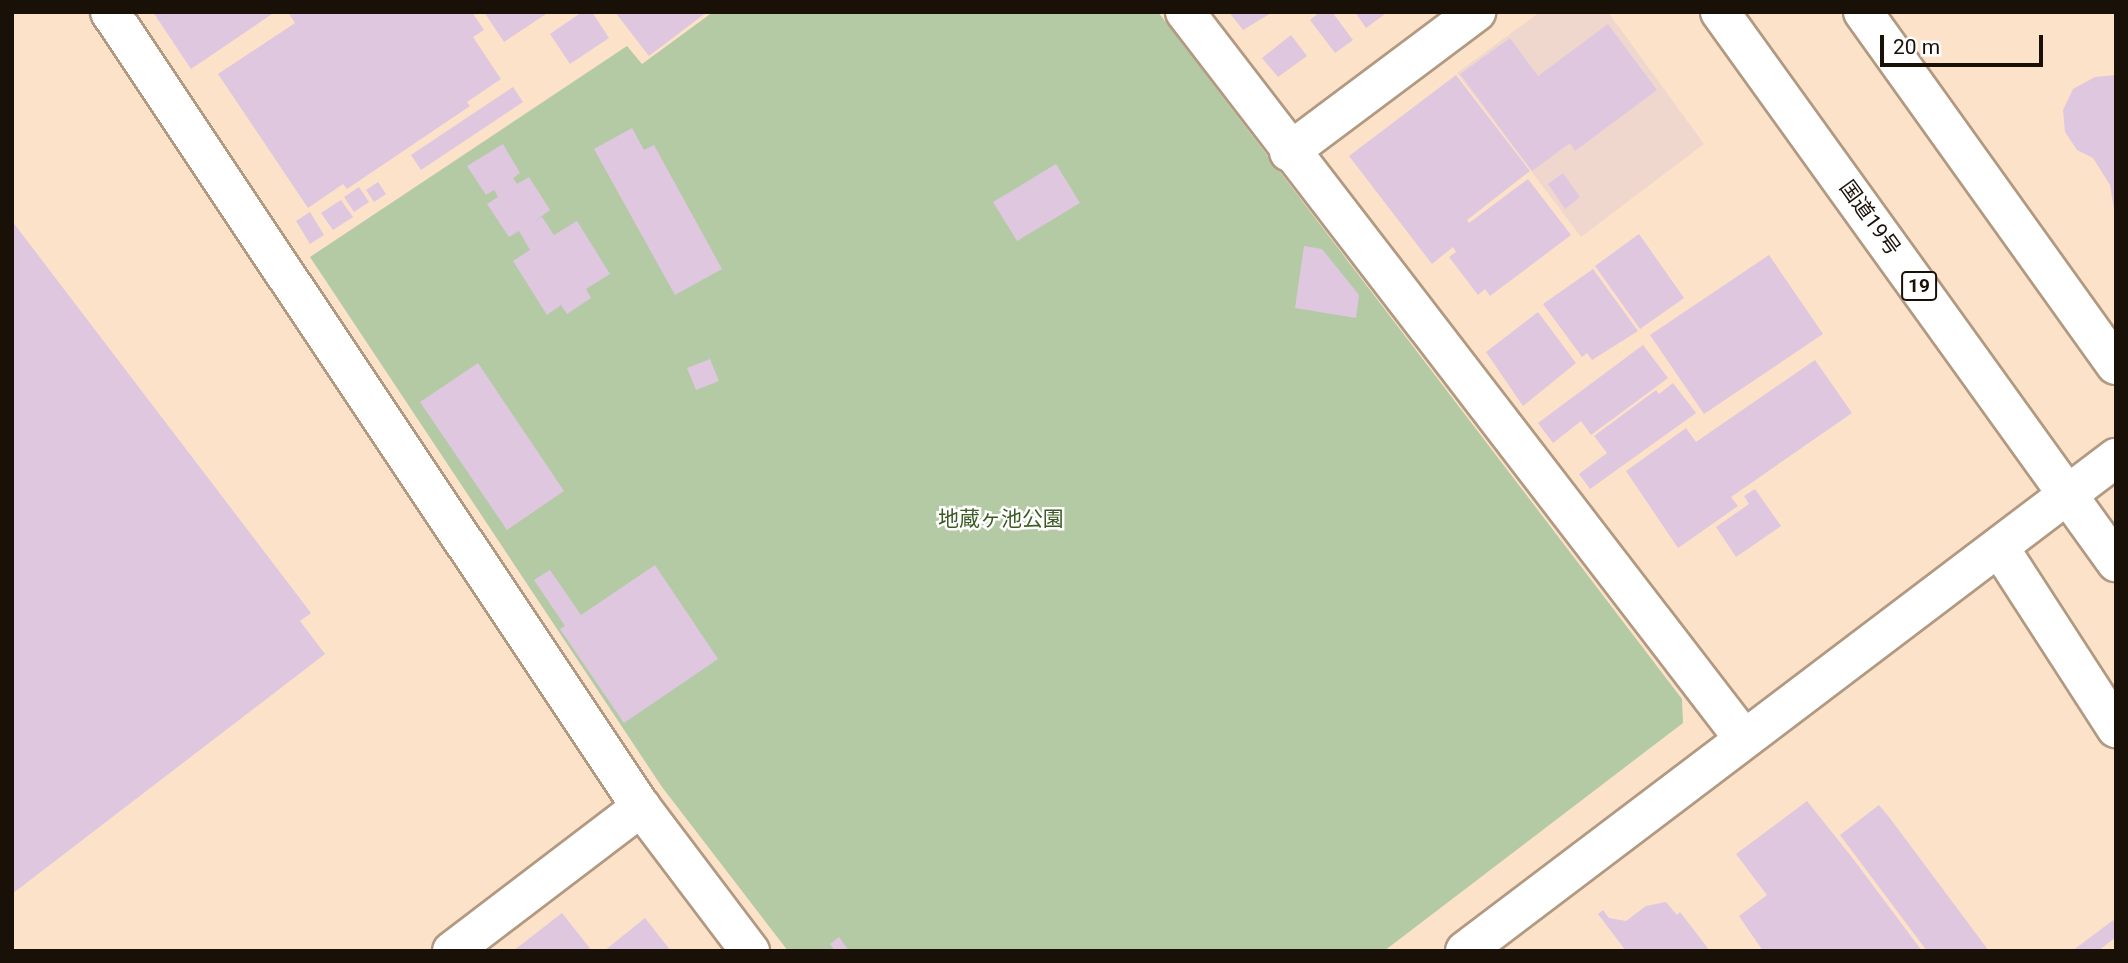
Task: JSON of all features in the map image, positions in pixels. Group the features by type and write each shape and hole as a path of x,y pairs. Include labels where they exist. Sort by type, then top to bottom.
{"main road":[{"path":"110,12 641,807 750,951"},
{"path":"1185,12 1289,152 1744,739"},
{"path":"1289,152 1475,12"},
{"name":"国道19号","path":"1720,12 2069,492 2116,562"},
{"path":"1863,12 2116,365"},
{"path":"1465,951 2116,458"},
{"path":"1999,547 2116,728"},
{"path":"452,951 641,807"}],"shaded area":[{"path":"1540,12 1608,12 1704,144 1581,237 1457,73"}],"green space":[{"name":"地蔵ヶ池公園","path":"713,12 1158,12 1682,699 1683,723 1384,951 788,951 662,787 310,257 627,46 642,64"}],"building":[{"path":"153,12 275,12 191,69"},
{"path":"288,12 472,12 484,30 473,37 501,79 467,102 470,106 347,189 343,184 308,208 218,74 295,23"},
{"path":"484,12 549,12 504,42"},
{"path":"582,12 592,12 609,38 570,64 550,34"},
{"path":"615,12 707,12 649,56"},
{"path":"1229,12 1273,12 1243,30"},
{"path":"1320,12 1332,12 1353,40 1335,53 1310,20"},
{"path":"1355,12 1384,12 1385,14 1366,28"},
{"path":"1608,24 1657,90 1575,151 1570,143 1532,171 1460,74 1510,38 1538,76"},
{"path":"1291,35 1307,56 1278,77 1262,58"},
{"path":"1456,75 1530,171 1467,220 1469,223 1528,179 1571,235 1490,296 1485,289 1478,295 1449,257 1456,252 1453,247 1432,264 1349,156"},
{"path":"2116,75 2114,209 2110,185 2093,158 2077,150 2065,132 2063,110 2073,89 2095,77"},
{"path":"513,87 523,102 421,170 411,155"},
{"path":"632,128 644,150 654,145 722,269 675,295 594,149"},
{"path":"503,144 520,173 513,178 517,184 529,177 550,210 533,223 542,217 554,235 577,221 610,274 586,289 591,298 567,314 561,305 547,315 513,261 530,250 519,231 509,237 487,204 498,197 494,190 486,195 467,166"},
{"path":"1056,164 1080,203 1017,241 993,202"},
{"path":"1563,173 1580,197 1565,209 1548,184"},
{"path":"378,182 386,194 374,202 366,190"},
{"path":"359,187 369,202 354,212 344,197"},
{"path":"341,200 353,217 333,230 321,213"},
{"path":"310,212 324,235 310,244 296,221"},
{"path":"12,221 311,613 300,621 325,654 12,894"},
{"path":"1639,234 1684,298 1640,329 1595,266"},
{"path":"1304,246 1322,249 1359,295 1356,318 1295,308"},
{"path":"1769,255 1823,334 1704,414 1650,335"},
{"path":"1593,269 1638,331 1592,360 1587,353 1582,357 1543,304"},
{"path":"1538,312 1576,363 1523,406 1486,352"},
{"path":"1643,345 1668,378 1591,435 1581,421 1553,443 1538,423"},
{"path":"710,359 719,381 696,390 687,368"},
{"path":"1815,360 1852,413 1731,497 1738,506 1678,548 1626,471 1686,428 1696,442"},
{"path":"478,363 564,491 507,530 420,402"},
{"path":"1673,383 1696,413 1590,489 1579,474 1607,453 1594,436 1656,390 1659,394"},
{"path":"1755,489 1781,526 1736,557 1716,527 1749,504 1744,496"},
{"path":"655,565 718,659 624,723 560,629 565,626 534,580 550,570 581,615"},
{"path":"1807,801 1922,951 1763,951 1739,916 1767,895 1736,854"},
{"path":"1879,805 1989,951 1927,951 1840,835"},
{"path":"1666,902 1677,915 1680,912 1710,951 1626,951 1598,914 1603,910 1609,918 1626,921 1646,906"},
{"path":"562,913 592,951 513,951"},
{"path":"645,918 671,951 604,951"},
{"path":"2116,918 2116,937 2098,951 2072,951"},
{"path":"839,937 849,951 835,951 830,944"}]}
